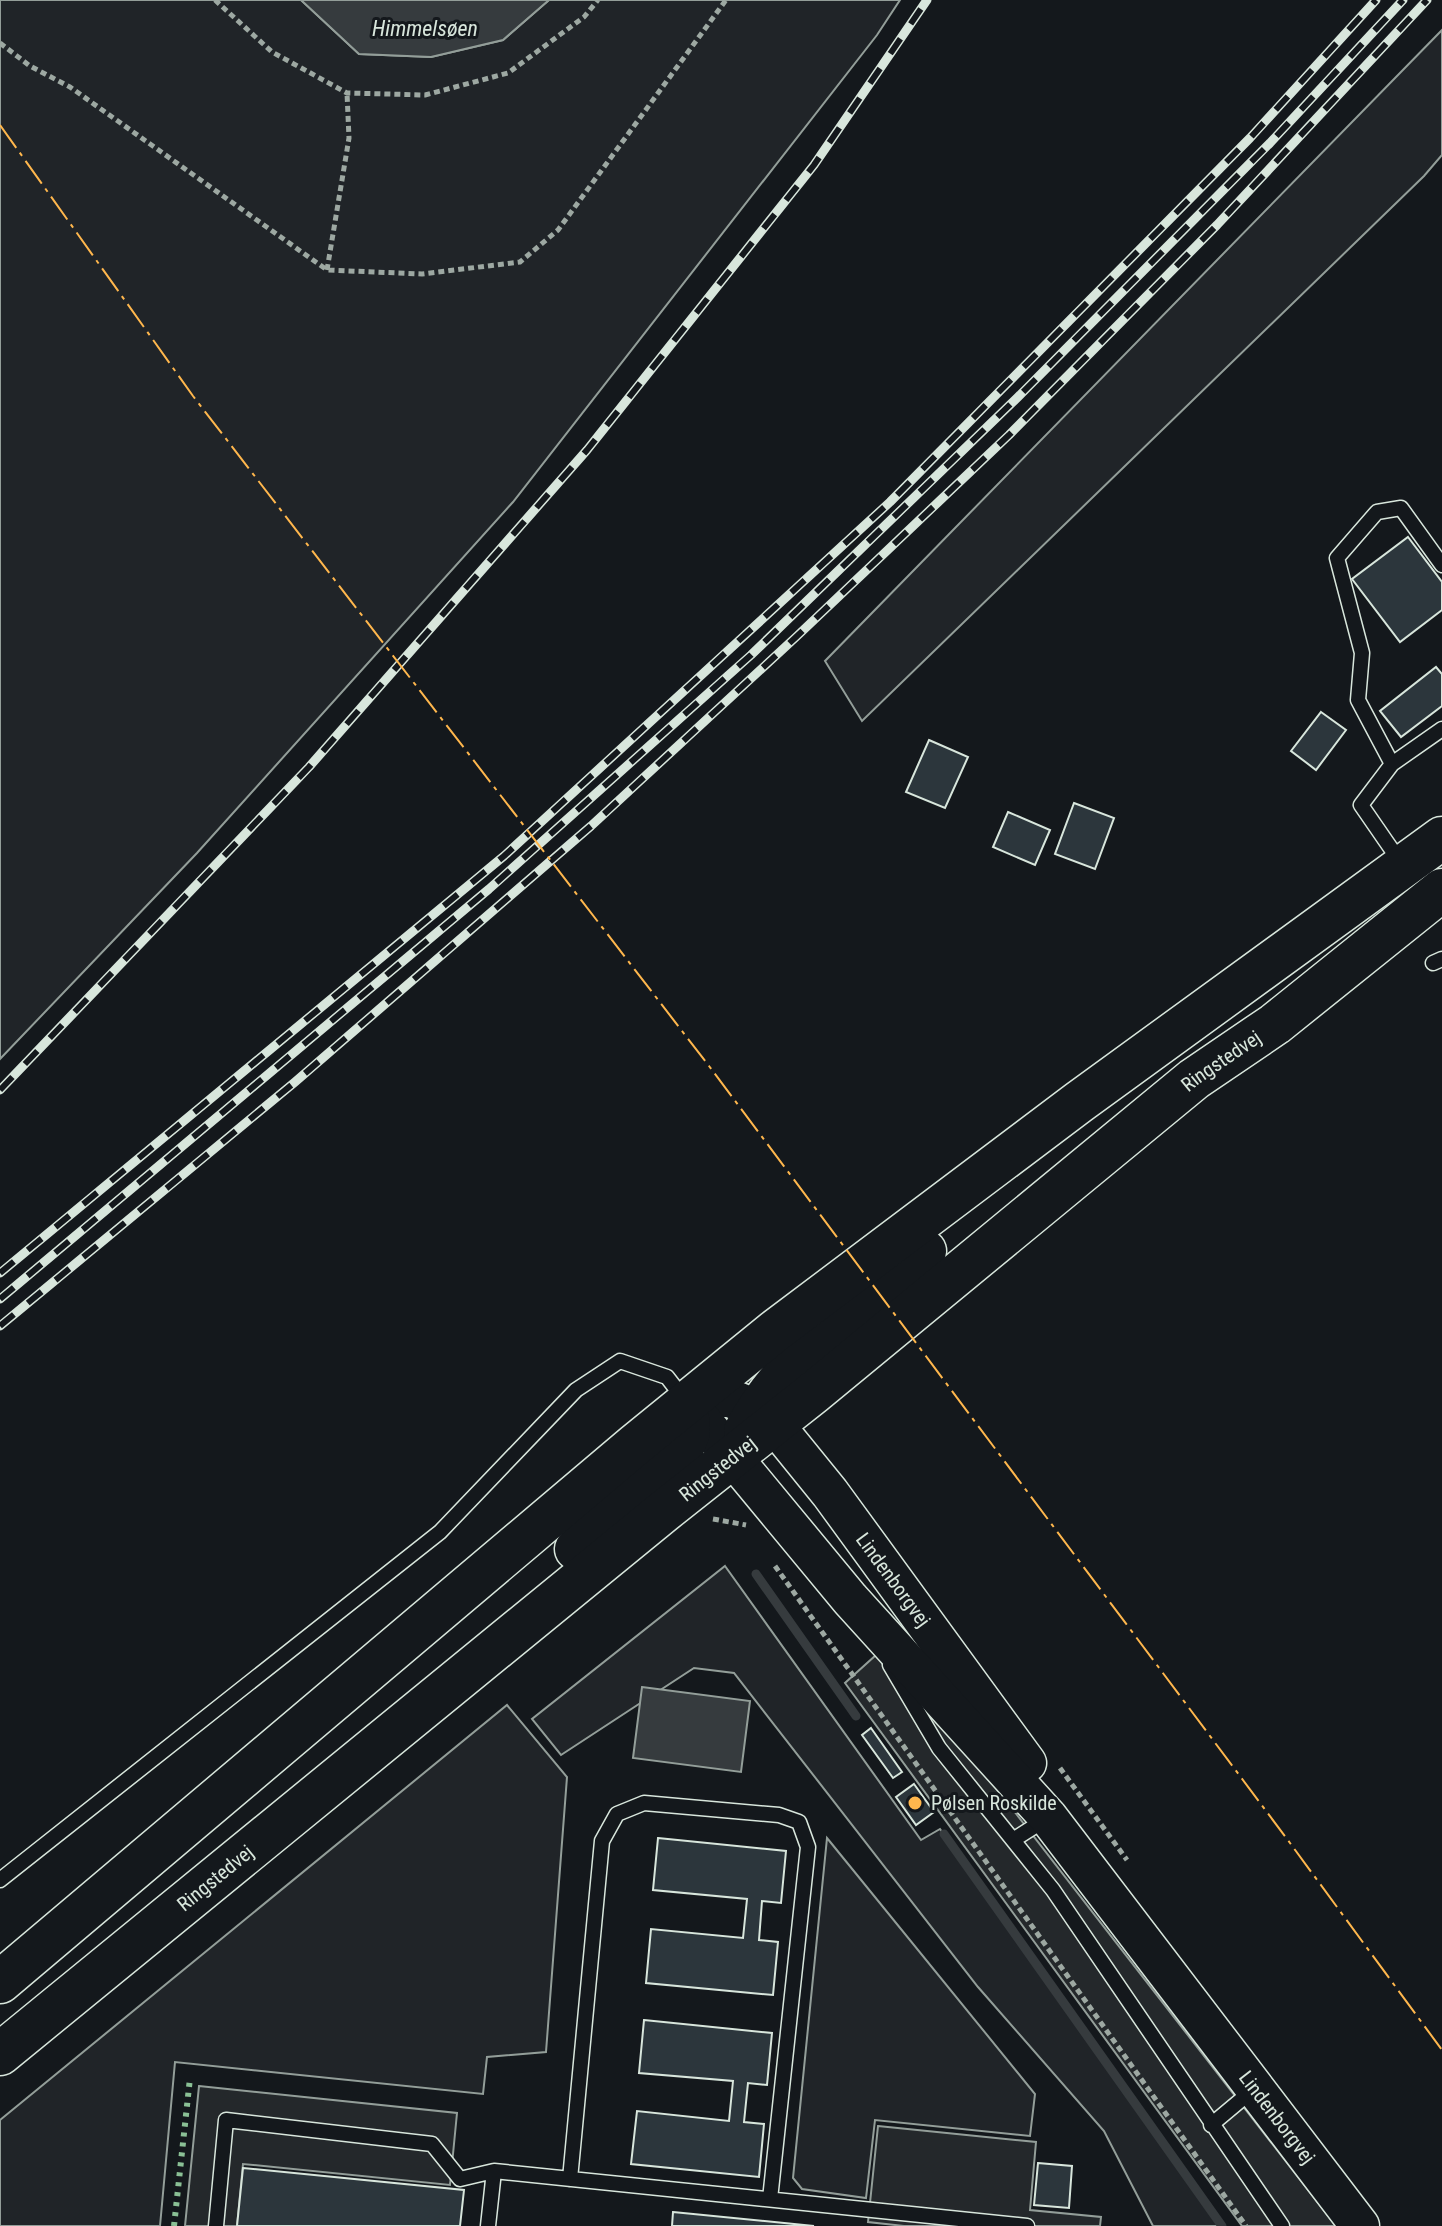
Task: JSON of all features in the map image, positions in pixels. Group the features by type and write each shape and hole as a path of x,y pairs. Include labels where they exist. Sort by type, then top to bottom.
{"main road":[{"path":"0,1982 775,1331 1079,1102 1442,838"},
{"name":"Ringstedvej","path":"765,1417 1194,1079 1275,1024 1442,890"},
{"path":"731,1457 765,1417 797,1359 1028,1165 1079,1102"},
{"path":"690,1400 730,1398 765,1417"},
{"path":"414,1716 507,1613 680,1456 689,1432 690,1400"},
{"name":"Lindenborgvej","path":"690,1400 731,1457 850,1599 1048,1817 1360,2226"},
{"name":"Lindenborgvej","path":"765,1417 830,1493 1027,1763 1048,1817"},
{"name":"Ringstedvej","path":"0,2054 731,1457"}],"lane":[{"path":"1392,764 1358,700 1362,653 1337,558 1377,512 1401,508 1442,565"},
{"path":"1404,867 1361,805 1392,764 1442,729"},
{"path":"0,1880 440,1532 576,1390 620,1361 667,1377 690,1400"},
{"path":"850,1599 939,1748 1053,1890 1282,2226"},
{"path":"570,2179 602,1841 617,1814 644,1803 779,1815 799,1822 808,1847 770,2199"},
{"path":"1013,1840 1048,1817"},
{"path":"1211,2125 1255,2088"},
{"path":"216,2226 226,2120 432,2144 460,2179 494,2171 1027,2226"},
{"path":"488,2226 494,2171"}],"path":[{"path":"215,0 272,52 347,93 425,95 508,73 584,17 598,0"},
{"path":"0,43 30,66 70,87 327,270 422,274 520,262 558,230 726,0"},
{"path":"327,270 349,138 347,93"},
{"path":"664,1511 745,1524 755,1537"},
{"path":"773,1563 1246,2226"},
{"path":"1052,1757 1135,1871"}],"shaded area":[{"path":"0,0 301,0 359,54 431,57 503,40 549,0 900,0 877,35 513,502 197,853 0,1059"},
{"path":"1442,30 1442,155 1424,176 862,721 825,661"},
{"path":"725,1566 921,1840 940,1829 1224,2226 1153,2226 1104,2131 978,1987 734,1673 694,1668 561,1755 532,1719"},
{"path":"886,1646 1336,2226 1242,2226 845,1683"},
{"path":"507,1705 567,1777 546,2052 487,2057 483,2094 175,2062 160,2226 0,2226 0,2120"},
{"path":"827,1838 1035,2094 1030,2136 875,2120 866,2198 802,2189 793,2178"},
{"path":"199,2086 457,2113 450,2185 243,2164 237,2226 185,2226"},
{"path":"878,2126 1036,2142 1030,2210 1101,2217 1100,2226 904,2226 868,2222"}],"water":[{"name":"Himmelsøen","path":"301,0 549,0 503,40 431,57 359,54"},
{"path":"642,1687 750,1701 741,1772 633,1758"}],"building":[{"path":"1408,537 1442,582 1442,610 1400,642 1352,579"},
{"path":"1436,667 1442,674 1442,706 1401,737 1380,711"},
{"path":"1321,712 1346,730 1316,770 1291,751"},
{"path":"929,740 968,757 945,808 906,792"},
{"path":"1074,803 1114,818 1095,869 1055,854"},
{"path":"1008,812 1050,830 1035,865 993,847"},
{"path":"871,1728 902,1772 893,1778 862,1735"},
{"path":"914,1784 934,1812 916,1825 896,1797"},
{"path":"658,1838 786,1851 781,1903 762,1901 759,1940 778,1942 773,1995 646,1983 651,1929 743,1938 747,1899 653,1890"},
{"path":"644,2020 772,2033 767,2085 748,2083 744,2122 764,2124 759,2177 631,2164 637,2111 729,2121 733,2081 639,2073"},
{"path":"1038,2163 1072,2166 1069,2208 1034,2205"},
{"path":"243,2168 464,2190 460,2226 237,2226"},
{"path":"673,2212 814,2226 672,2226"}],"waterway":[{"path":"756,1574 856,1716"},
{"path":"944,1834 1222,2226"}],"railway":[{"path":"0,1090 309,767 587,450 814,165 927,0"},
{"path":"0,1273 504,856 890,502 1250,138 1376,0"},
{"path":"0,1299 489,889 751,655 1018,397 1270,143 1403,0"},
{"path":"0,1326 295,1082 591,826 796,637 1009,435 1217,225 1427,0"}],"hedge":[{"path":"174,2226 190,2078"}],"power":[{"path":"0,125 193,396 709,1066 1442,2050"}],"place":[{"name":"Pølsen Roskilde","path":"915,1803"}]}
